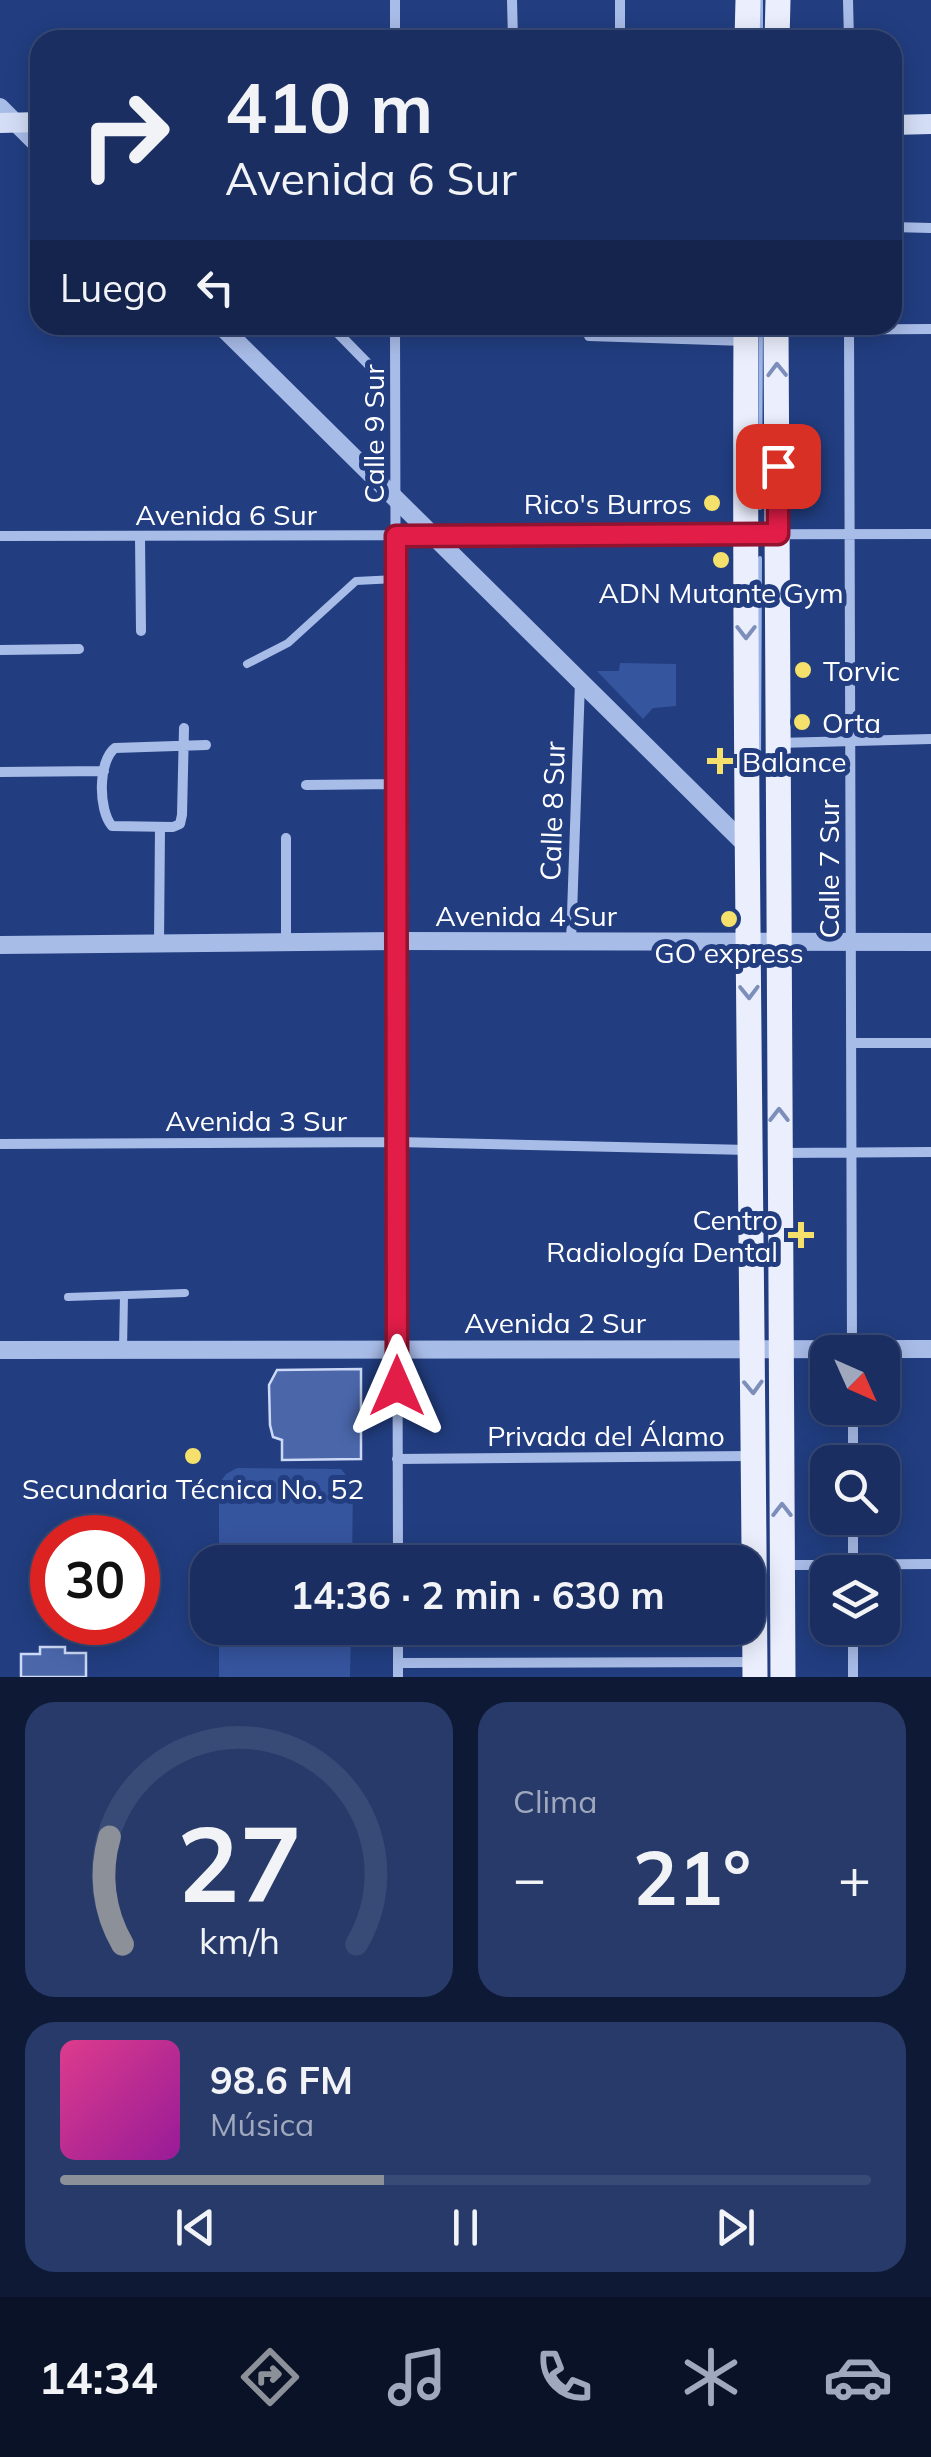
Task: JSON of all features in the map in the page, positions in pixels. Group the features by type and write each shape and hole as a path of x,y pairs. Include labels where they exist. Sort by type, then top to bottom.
{"main road":[{"path":"748,0 748,30"},
{"path":"778,0 778,30"},
{"path":"5,117 30,121"},
{"path":"902,125 931,124"},
{"path":"746,335 755,1545"},
{"path":"776,335 783,1677"},
{"path":"747,846 761,862 778,896"}],"street":[{"path":"395,0 395,30"},
{"path":"512,0 512,30"},
{"path":"620,0 620,30"},
{"path":"848,0 848,30"},
{"path":"5,117 30,138"},
{"path":"902,227 931,228"},
{"path":"902,328 931,329"},
{"path":"230,335 747,846"},
{"path":"340,335 375,371"},
{"name":"Calle 9 Sur","path":"395,335 398,1545"},
{"path":"590,336 642,335"},
{"name":"Calle 7 Sur","path":"850,335 852,1335"},
{"name":"Avenida 6 Sur","path":"0,536 931,534"},
{"path":"140,537 142,632"},
{"path":"0,650 80,648"},
{"name":"Calle 8 Sur","path":"571,943 580,681"},
{"path":"184,728 184,745 180,824 118,828 108,822 104,771 111,750 184,745 206,744"},
{"path":"778,743 931,739"},
{"path":"0,772 104,771"},
{"path":"306,785 396,784"},
{"path":"159,944 160,827"},
{"path":"286,838 286,943"},
{"name":"Avenida 4 Sur","path":"0,945 931,942"},
{"path":"852,1044 931,1044"},
{"name":"Avenida 3 Sur","path":"0,1144 397,1142 753,1150"},
{"path":"779,1153 931,1152"},
{"name":"Avenida 2 Sur","path":"0,1350 810,1350"},
{"name":"Avenida 2 Sur","path":"900,1350 931,1350"},
{"name":"Privada del Álamo","path":"397,1459 756,1456"},
{"path":"782,1564 810,1566"},
{"path":"900,1566 931,1564"},
{"path":"398,1645 398,1677"},
{"path":"853,1645 853,1677"},
{"path":"398,1662 755,1670"}],"lane":[{"path":"247,664 288,643 356,580 396,579"},
{"path":"68,1297 185,1292"},
{"path":"124,1295 124,1350"}],"shaded area":[{"path":"620,663 676,664 676,706 653,708 643,719 597,671 619,671"},
{"path":"237,1468 341,1469 353,1484 352,1545 219,1545 219,1484"},
{"path":"219,1645 351,1645 350,1677 219,1677"}],"building":[{"path":"361,1369 361,1459 282,1460 282,1440 273,1437 270,1425 269,1385 277,1370"},
{"path":"40,1647 65,1647 65,1653 86,1653 86,1677 21,1677 21,1654 40,1654"}],"waterway":[{"path":"761,0 761,30"},
{"path":"760,508 761,335"},
{"path":"759,770 760,558"}],"place":[{"name":"Rico's Burros","path":"712,503"},
{"name":"ADN Mutante Gym","path":"721,560"},
{"name":"Torvic","path":"803,670"},
{"name":"Orta","path":"802,722"},
{"name":"Balance","path":"720,761"},
{"name":"GO express","path":"729,919"},
{"name":"Centro Radiología Dental","path":"801,1235"},
{"name":"Secundaria Técnica No. 52","path":"193,1456"}],"route":[{"path":"397,1386 396,536 778,534 778,466"}]}
